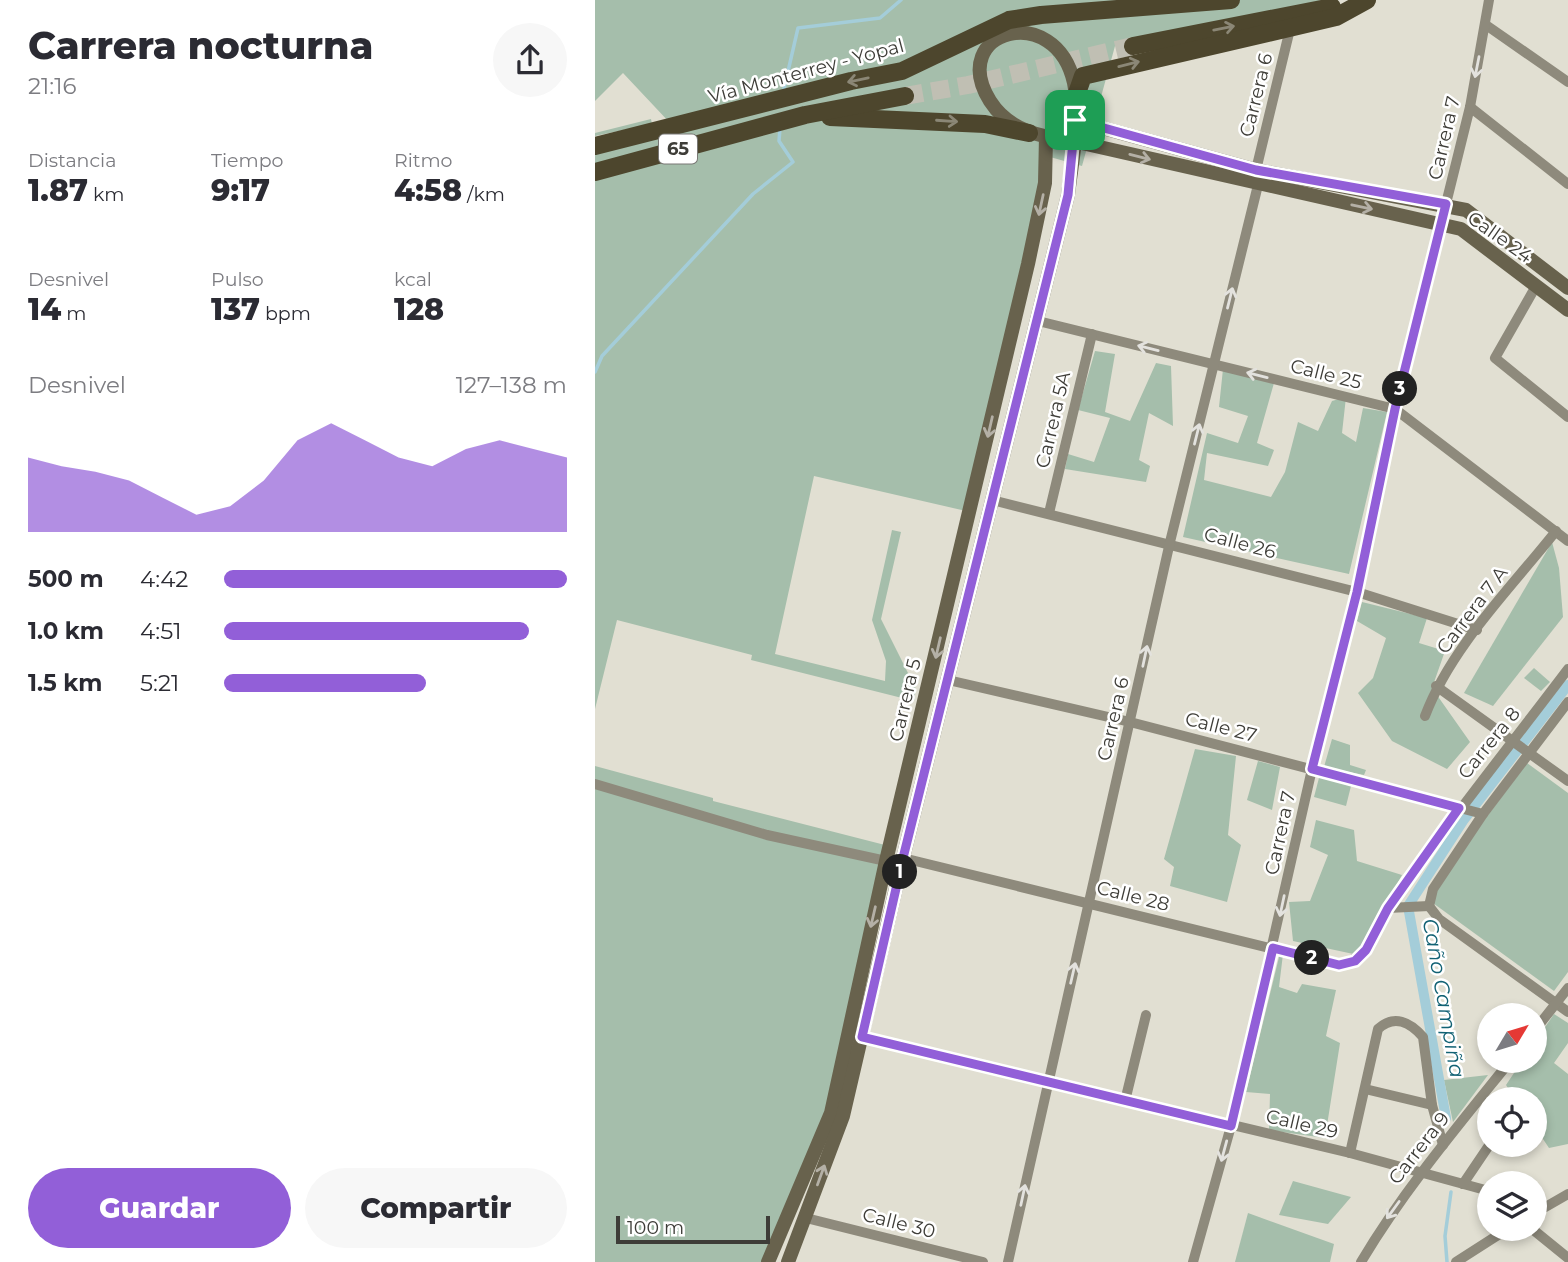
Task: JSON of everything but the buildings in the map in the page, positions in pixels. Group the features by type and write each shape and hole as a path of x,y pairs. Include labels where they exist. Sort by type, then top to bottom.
{"main road":[{"name":"Vía Monterrey - Yopal","path":"595,146 852,81 902,71 1009,20 1041,15 1231,0"},
{"path":"902,71 998,36 1026,29 1249,0"},
{"path":"1076,96 1083,76 1336,17 1366,0"},
{"path":"1133,46 1366,0"},
{"path":"800,116 985,124 1073,141 1076,96 1071,73 1062,52 1052,40 1026,29"},
{"path":"998,36 981,57 978,71 981,81 995,109 1037,135"},
{"name":"65","path":"595,172 800,116 905,96"},
{"name":"Calle 24","path":"1075,120 1256,170 1446,204 1465,210 1568,288"},
{"name":"Carrera 5","path":"768,1262 831,1113 886,861 1031,250 1045,183 1037,135"},
{"name":"Calle 24","path":"1073,141 1258,186 1461,229 1568,310"},
{"name":"Carrera 5","path":"788,1262 843,1116 903,858 1068,195 1073,141"}],"street":[{"name":"Carrera 7","path":"1193,1262 1231,1126 1312,769 1357,592 1395,409 1469,107 1489,0"},
{"path":"1486,25 1568,82"},
{"name":"Carrera 6","path":"1256,170 1290,29"},
{"path":"1469,107 1568,184"},
{"name":"Carrera 6","path":"1008,1262 1170,542 1258,186"},
{"path":"1537,286 1495,358 1568,416"},
{"name":"Calle 25","path":"1038,321 1395,409 1568,541"},
{"name":"Carrera 5A","path":"1049,513 1092,334"},
{"name":"Calle 26","path":"992,500 1170,542 1357,592 1477,630"},
{"name":"Carrera 7 A","path":"1425,716 1436,686 1556,531"},
{"name":"Carrera 8","path":"1430,906 1433,888 1471,811 1515,742 1568,669"},
{"name":"Calle 27","path":"948,680 1130,722 1471,811"},
{"path":"1436,686 1568,781"},
{"name":"Carrera 8","path":"1355,961 1366,950 1388,908 1471,811 1529,752 1568,702"},
{"path":"595,784 767,835 886,861"},
{"name":"Calle 28","path":"903,858 1339,965 1355,961"},
{"path":"1388,908 1430,906 1439,919 1568,1012"},
{"path":"1547,1015 1568,988"},
{"path":"1125,1101 1146,1015"},
{"path":"1350,1153 1378,1029 1386,1022 1399,1020 1416,1029 1423,1037 1432,1105 1443,1145"},
{"name":"Calle 29","path":"862,1037 1350,1153 1477,1188"},
{"name":"Carrera 9","path":"1361,1262 1386,1220 1420,1173 1501,1073"},
{"path":"1365,1089 1432,1105"},
{"path":"1463,1184 1481,1157"},
{"path":"1548,1206 1568,1194"},
{"name":"Calle 30","path":"806,1218 983,1262"},
{"path":"1456,1262 1488,1241"},
{"path":"1547,1241 1568,1258"},
{"path":"1467,1254 1476,1262"}],"green space":[{"path":"595,0 1323,0 1115,46 1082,166 1043,155 1041,183 966,511 814,476 775,654 885,681 886,661 872,620 892,530 901,532 881,619 916,689 914,701 751,660 752,655 617,620 595,709 595,143 670,123 623,73 595,101"},
{"path":"651,119 652,124 595,136 595,133"},
{"path":"1095,351 1115,354 1105,412 1130,421 1156,363 1171,366 1173,426 1149,413 1139,460 1150,466 1146,482 1065,469 1068,454 1094,462 1110,418 1078,410"},
{"path":"1223,369 1274,383 1257,443 1274,450 1268,466 1207,453 1204,480 1271,497 1285,472 1298,422 1318,431 1332,401 1346,397 1342,433 1356,442 1363,408 1387,412 1349,574 1183,537 1207,433 1238,443 1248,416 1219,407"},
{"path":"1552,542 1559,568 1563,617 1493,706 1464,693"},
{"path":"1362,602 1427,618 1419,643 1445,651 1432,688 1470,742 1447,769 1392,741 1358,693 1373,678 1386,638 1357,621"},
{"path":"1534,668 1550,682 1541,691 1524,678"},
{"path":"1332,739 1350,745 1350,765 1366,770 1364,775 1324,767"},
{"path":"1195,749 1236,756 1228,835 1241,845 1227,902 1170,886 1174,867 1164,859"},
{"path":"1258,761 1280,767 1272,810 1247,800"},
{"path":"1527,763 1568,793 1568,972 1554,991 1426,898"},
{"path":"595,766 713,798 713,801 885,845 827,1113 765,1262 595,1262"},
{"path":"1320,774 1351,786 1346,806 1314,797"},
{"path":"1316,820 1354,830 1357,861 1402,875 1358,955 1293,941 1289,902 1310,901 1328,855 1310,847"},
{"path":"1280,953 1283,954 1279,987 1297,993 1302,984 1336,990 1326,1036 1340,1043 1325,1138 1269,1130 1270,1094 1246,1092"},
{"path":"1554,1014 1568,1023 1568,1043 1554,1063 1568,1074 1568,1144 1549,1148 1547,1087 1506,1085 1514,1073 1547,1073 1547,1024"},
{"path":"1488,1075 1453,1122 1444,1080"},
{"path":"1293,1181 1351,1197 1328,1224 1279,1215"},
{"path":"1248,1213 1334,1244 1330,1262 1235,1262"}],"waterway":[{"path":"783,93 798,28 880,18 901,0"},
{"path":"595,372 602,356 753,194 793,162 779,141 780,128"},
{"name":"Caño Campiña","path":"1446,1118 1408,906 1463,821 1568,685"},
{"name":"Caño Campiña","path":"1447,1262 1445,1236 1451,1192"}],"tunnel":[{"path":"905,96 968,85 1133,46"}],"route":[{"path":"1075,120 1256,170 1446,204 1395,409 1357,592 1312,769 1459,808 1388,908 1366,950 1355,961 1339,965 1273,948 1231,1126 862,1037 903,858 1068,195 1075,120"}]}
